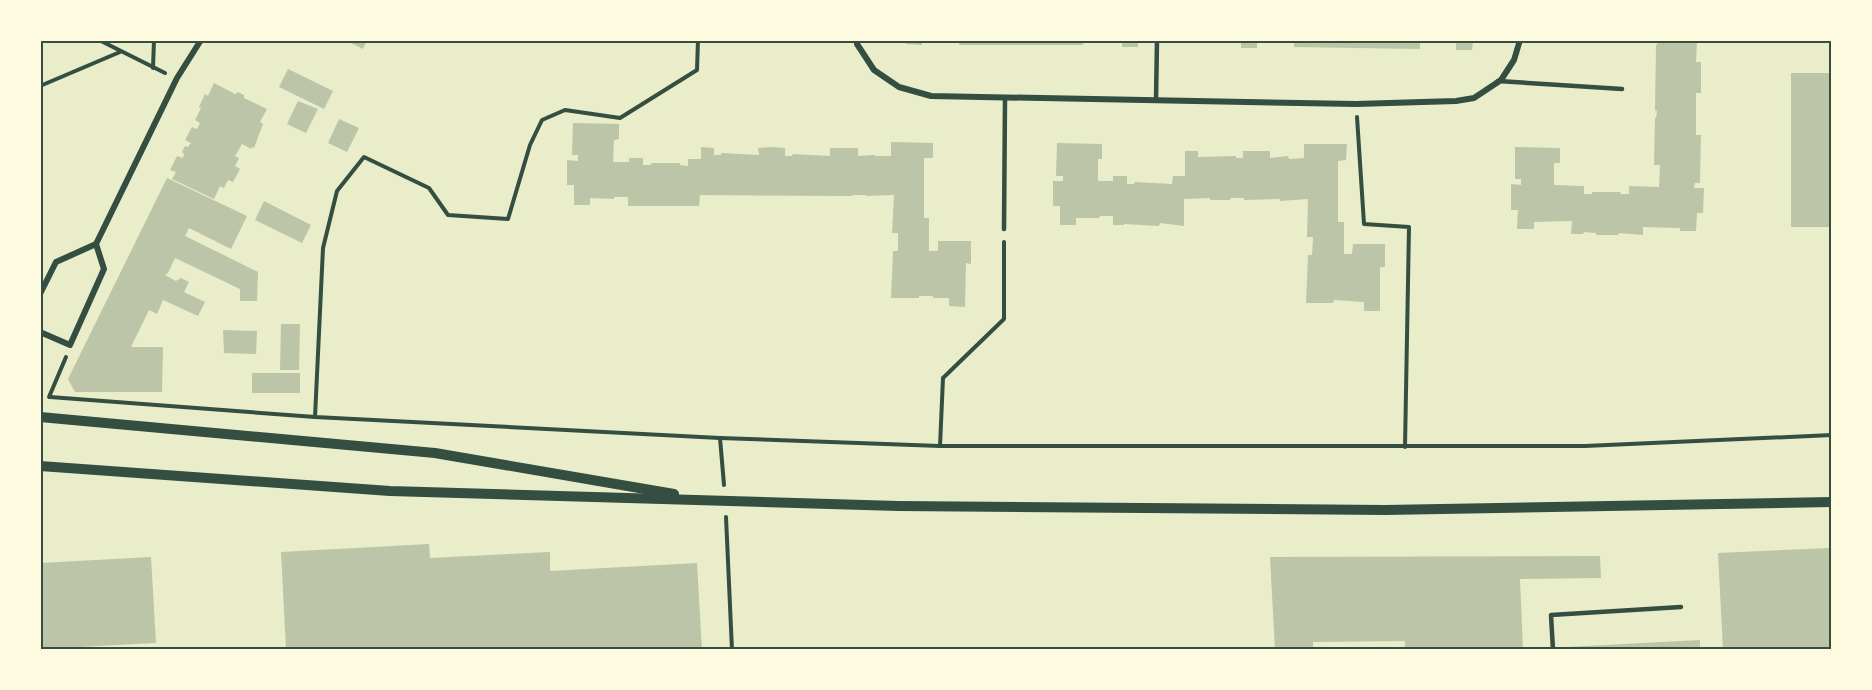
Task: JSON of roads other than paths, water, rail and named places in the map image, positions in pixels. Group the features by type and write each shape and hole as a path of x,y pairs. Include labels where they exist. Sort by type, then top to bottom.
{"street":[{"path":"40,294 56,262 96,244 177,78 201,40"},
{"path":"857,40 857,44 874,70 899,87 931,96 1356,104 1456,101 1473,98 1498,81 1514,60 1520,40"},
{"path":"40,332 70,345 104,269 96,244"},
{"path":"41,417 435,453 725,502"},
{"path":"40,466 390,490 910,506 1385,510 1832,502"}],"lane":[{"path":"1156,100 1157,40"},
{"path":"1498,81 1622,89"},
{"path":"1004,229 1005,98"},
{"path":"1553,650 1551,615 1682,608"}]}
